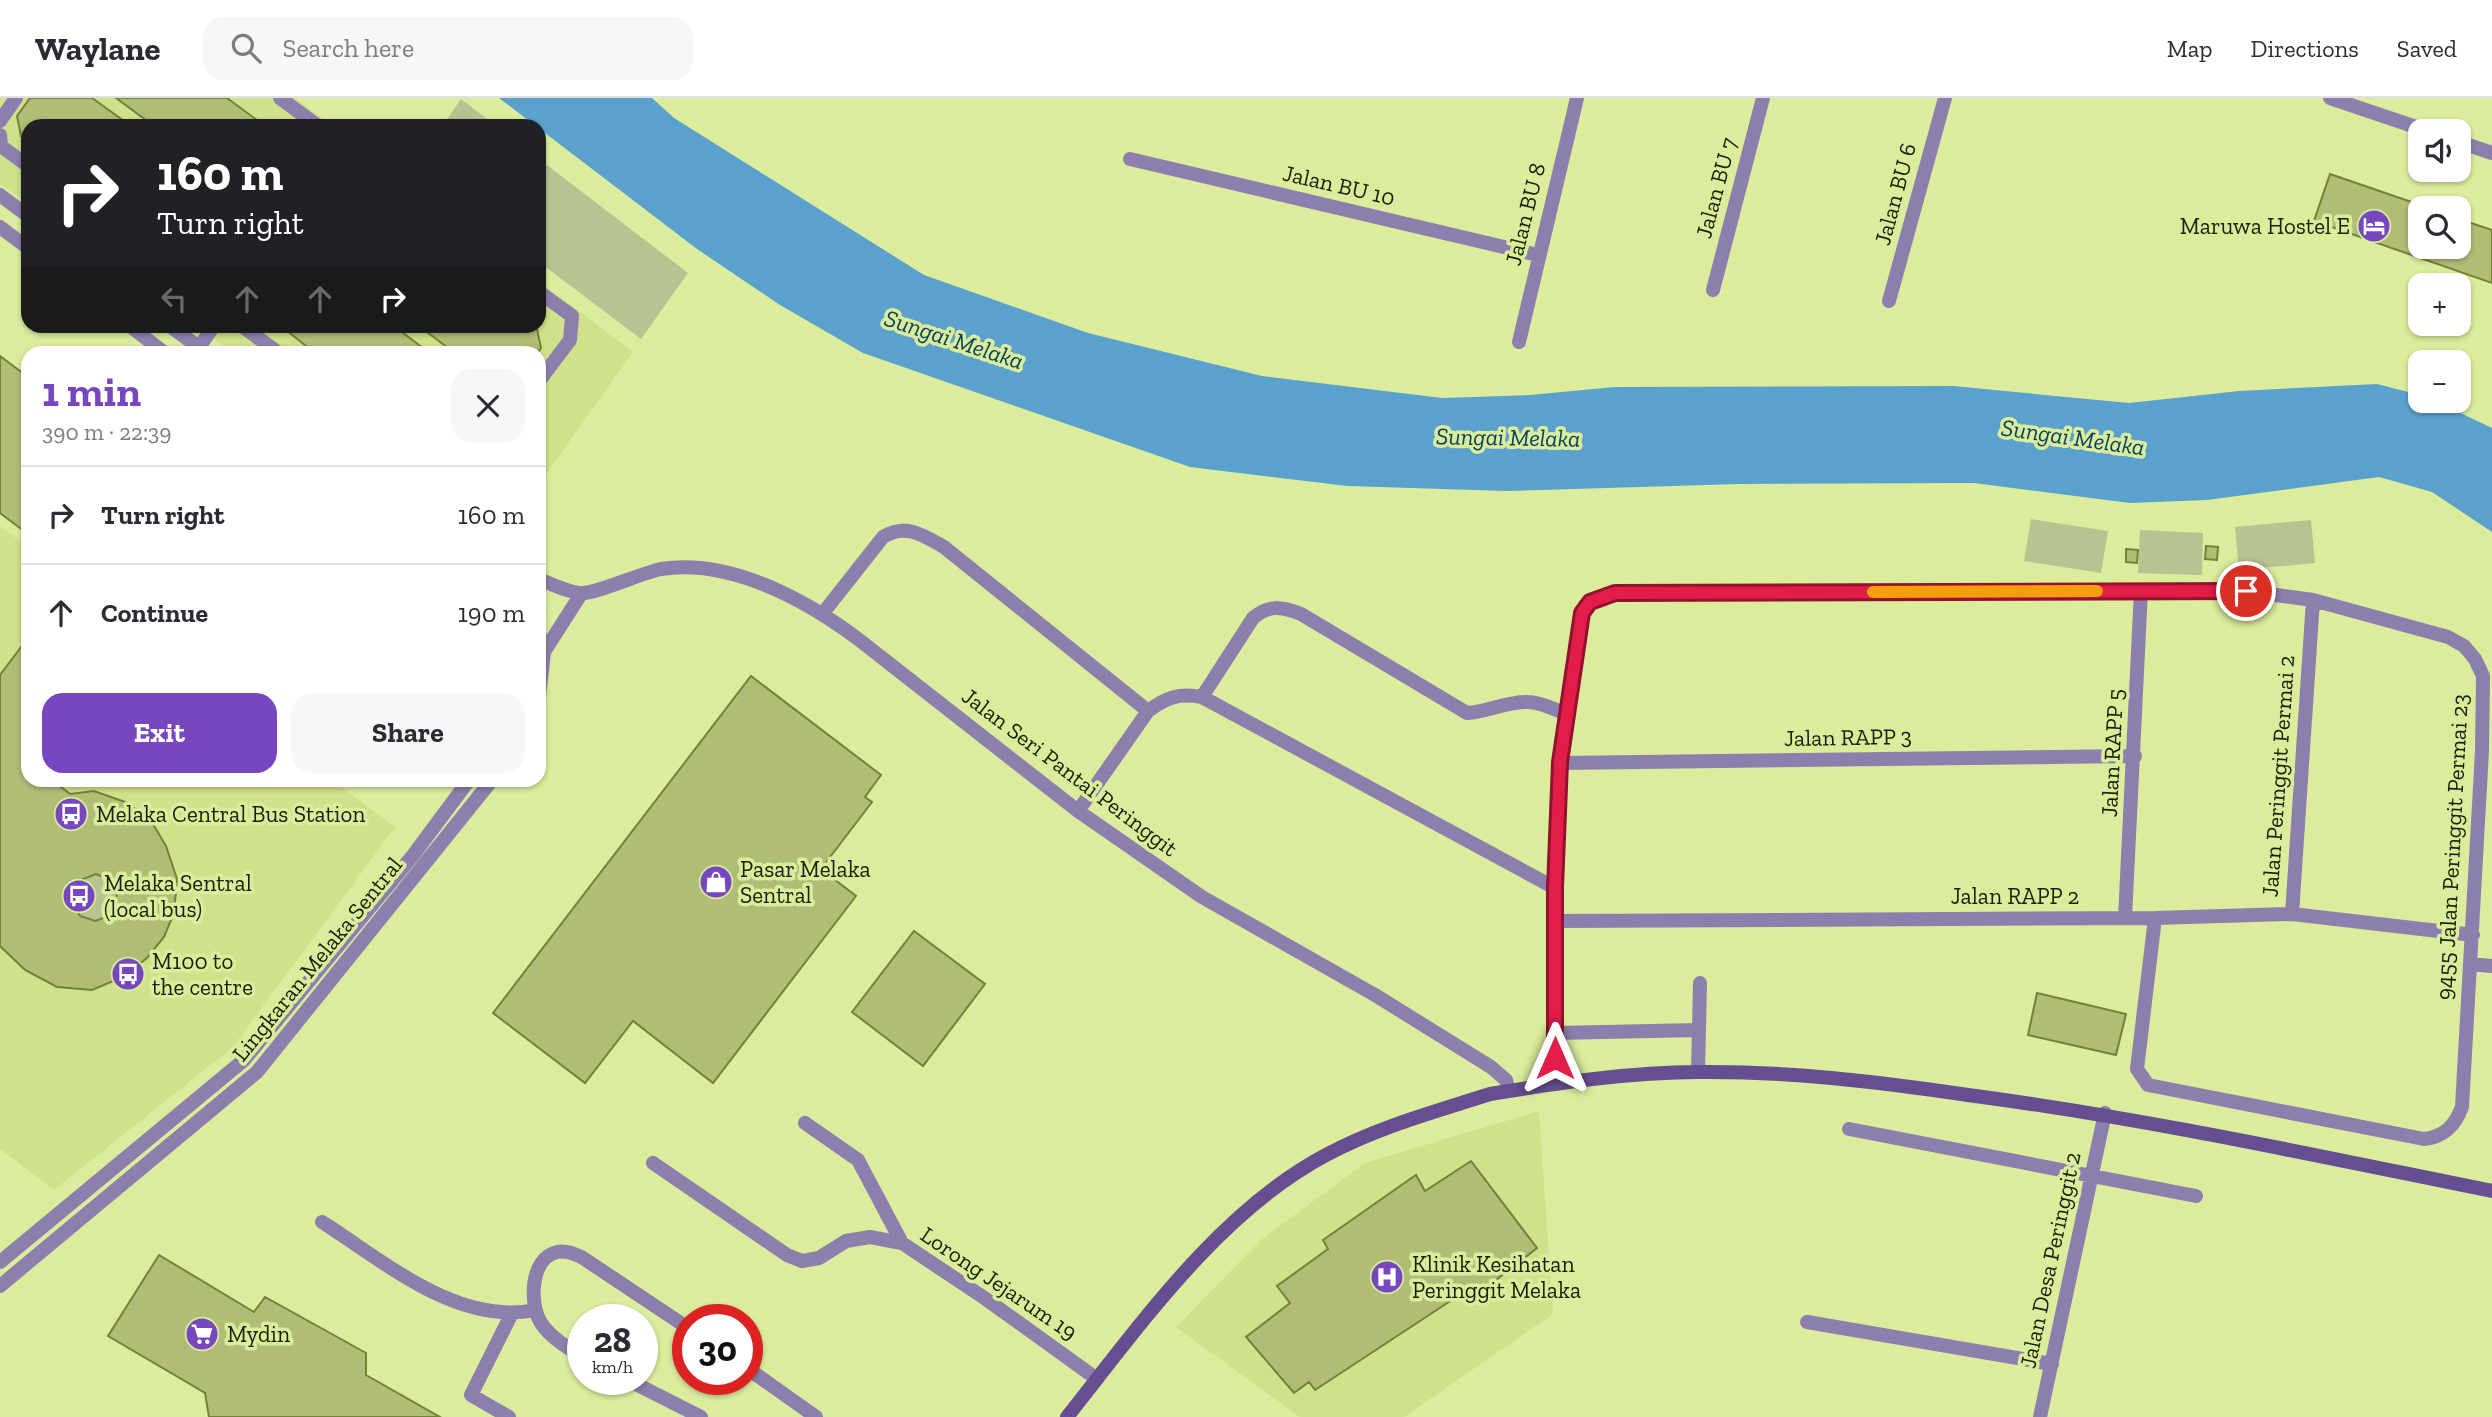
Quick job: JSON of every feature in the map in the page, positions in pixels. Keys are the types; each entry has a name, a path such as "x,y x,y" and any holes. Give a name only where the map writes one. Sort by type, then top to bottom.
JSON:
{"street":[{"path":"0,121 16,98"},
{"path":"280,98 308,119"},
{"name":"Jalan BU 8","path":"1519,342 1577,98"},
{"name":"Jalan BU 7","path":"1713,290 1763,98"},
{"name":"Jalan BU 6","path":"1889,301 1945,98"},
{"path":"2330,98 2408,124"},
{"path":"0,135 1,146 21,161"},
{"path":"2471,146 2492,153"},
{"name":"Jalan BU 10","path":"1130,159 1538,255"},
{"path":"2,199 21,211"},
{"path":"0,227 21,243"},
{"path":"546,297 572,316 570,340 546,372"},
{"path":"139,333 156,346"},
{"path":"180,333 198,346"},
{"path":"252,333 269,346"},
{"path":"822,613 883,537 894,530 909,529 944,547 1148,710"},
{"name":"Jalan Seri Pantai Peringgit","path":"581,594 642,573 691,567 758,583 822,613 1078,811 1202,897 1375,995 1492,1067 1506,1080 1509,1091"},
{"path":"546,582 581,594 546,649"},
{"name":"Jalan RAPP 5","path":"2125,918 2141,590"},
{"name":"9455 Jalan Peringgit Permai 23","path":"1555,1084 1555,888 1560,762 1582,613 1590,602 1615,593 2246,591 2313,600 2448,637 2464,646 2475,659 2483,676 2487,751 2462,1107 2448,1131 2435,1138 2424,1139 2148,1085 2137,1069 2155,918"},
{"name":"Jalan Peringgit Permai 2","path":"2292,915 2313,600"},
{"path":"1202,697 1252,618 1274,607 1301,614 1467,713 1485,712 1508,704 1530,701 1567,714"},
{"path":"1078,811 1148,710 1164,699 1181,694 1202,697 1555,888"},
{"name":"Jalan RAPP 3","path":"1560,762 2135,756"},
{"name":"Lingkaran Melaka Sentral","path":"0,1262 244,1059 414,854 464,787"},
{"name":"Lingkaran Melaka Sentral","path":"0,1286 130,1181 257,1072 486,787"},
{"name":"Jalan RAPP 2","path":"1556,921 2292,915 2473,935"},
{"path":"2470,964 2492,966"},
{"path":"1698,1072 1700,983"},
{"path":"1556,1033 1699,1030"},
{"path":"1067,1417 1207,1248 1288,1178 1371,1132 1490,1094 1555,1084 1698,1072 1786,1074 1878,1083 2105,1113 2492,1191"},
{"name":"Jalan Desa Peringgit 2","path":"2040,1417 2105,1113"},
{"path":"805,1123 859,1160 902,1243"},
{"path":"1850,1129 2196,1196"},
{"name":"Lorong Jejarum 19","path":"653,1163 787,1255 802,1261 819,1258 846,1241 870,1237 902,1243 1004,1311 1097,1379"},
{"path":"322,1222 448,1299 478,1310 511,1315 535,1310"},
{"path":"567,1347 542,1324 535,1310 533,1290 545,1260 556,1252 569,1252 583,1258 672,1317"},
{"path":"509,1417 471,1395 511,1315"},
{"path":"1807,1322 2052,1364"},
{"path":"763,1379 816,1417"},
{"path":"658,1395 701,1417"}],"shaded area":[{"path":"0,98 295,98 323,119 21,119 21,199 0,184"},
{"path":"461,99 487,119 447,119"},
{"path":"546,164 688,273 641,339 546,267"},
{"path":"546,286 633,352 546,474 546,346 224,346 205,333 546,333"},
{"path":"2031,519 2108,531 2101,573 2024,561"},
{"path":"2311,520 2315,563 2239,570 2235,527"},
{"path":"0,526 21,542 21,787 341,787 395,827 233,1047 54,1190 0,1149"},
{"path":"2140,530 2203,533 2202,575 2138,573"},
{"path":"94,874 110,881 117,897 110,913 94,920 78,913 71,897 78,881"},
{"name":"Klinik Kesihatan Peringgit Melaka","path":"1539,1111 1553,1314 1404,1417 1300,1417 1176,1327 1261,1240 1365,1163"}],"water":[{"name":"Sungai Melaka","path":"499,98 652,98 674,118 924,275 1088,333 1262,376 1442,398 1530,395 1615,387 1953,386 2129,403 2239,391 2377,384 2408,392 2408,413 2460,413 2492,428 2492,532 2432,492 2379,477 2207,500 2130,503 1974,483 1738,484 1506,491 1347,486 1190,467 863,353 780,305 697,249 546,134 546,119 527,119"}],"building":[{"path":"30,98 92,98 121,119 21,119 21,136 17,116"},
{"path":"116,98 227,98 256,119 144,119"},
{"name":"Maruwa Hostel E","path":"2330,174 2408,201 2408,254 2314,221"},
{"name":"Maruwa Hostel E","path":"2471,223 2492,230 2492,283 2471,276 2471,273 2463,273 2423,259 2471,259"},
{"path":"290,333 403,333 420,346 306,346"},
{"path":"428,333 538,333 541,346 445,346"},
{"path":"0,356 21,372 21,529 0,513"},
{"path":"2206,546 2218,547 2217,560 2205,559"},
{"path":"2126,549 2138,550 2137,563 2126,562"},
{"name":"Melaka Central Bus Station","path":"21,647 21,787 61,787 70,794 94,791 128,803 154,826 166,846 177,879 174,913 164,937 147,958 123,977 92,990 57,987 25,970 0,946 0,675","holes":["96,874 110,880 117,894 114,909 109,916 95,921 80,916 70,896 75,882"]},
{"name":"Pasar Melaka Sentral","path":"751,676 881,775 865,797 872,802 821,869 856,896 713,1083 633,1021 585,1083 493,1013"},
{"path":"914,931 985,984 923,1066 852,1012"},
{"path":"2037,993 2126,1014 2116,1055 2028,1035"},
{"path":"1471,1161 1537,1248 1468,1302 1461,1294 1315,1390 1309,1382 1294,1393 1246,1337 1290,1303 1277,1286 1328,1249 1323,1240 1416,1175 1425,1191"},
{"path":"159,1255 254,1312 265,1297 366,1353 366,1375 440,1417 209,1417 205,1393 108,1336"}],"slow traffic":[{"path":"1873,592 2097,591"}],"place":[{"name":"Maruwa Hostel E","path":"2374,226"},
{"name":"Melaka Central Bus Station","path":"71,814"},
{"name":"Pasar Melaka Sentral","path":"716,882"},
{"name":"Melaka Sentral (local bus)","path":"79,896"},
{"name":"M100 to the centre","path":"128,974"},
{"name":"Klinik Kesihatan Peringgit Melaka","path":"1387,1277"},
{"name":"Mydin","path":"202,1334"}],"route":[{"path":"1555,1058 1555,888 1560,762 1582,613 1590,602 1615,593 2246,591"}]}
